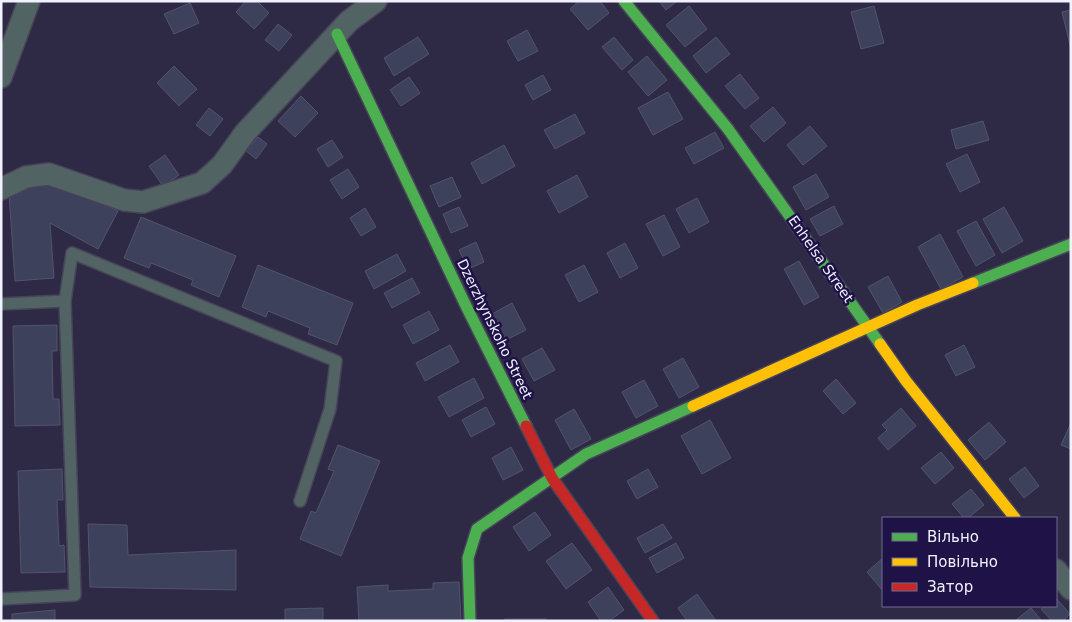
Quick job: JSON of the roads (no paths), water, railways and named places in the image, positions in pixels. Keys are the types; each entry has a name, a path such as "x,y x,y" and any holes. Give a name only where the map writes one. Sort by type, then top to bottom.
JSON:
{"street":[{"path":"1,76 29,1"},
{"path":"1,189 26,177 49,174 124,200 143,202 202,183 222,165 245,133 349,21 376,1"},
{"name":"Enhelsa Street","path":"624,1 728,129 906,381 1014,517"},
{"name":"Dzerzhynskoho Street","path":"337,34 466,306 552,478 653,621"},
{"path":"470,621 468,558 477,529 586,454 917,304 1071,244"},
{"path":"1057,571 1071,589"}],"lane":[{"path":"1,599 75,595 65,301 72,253 336,361 330,409 300,501"},
{"path":"1,304 65,301"}]}
